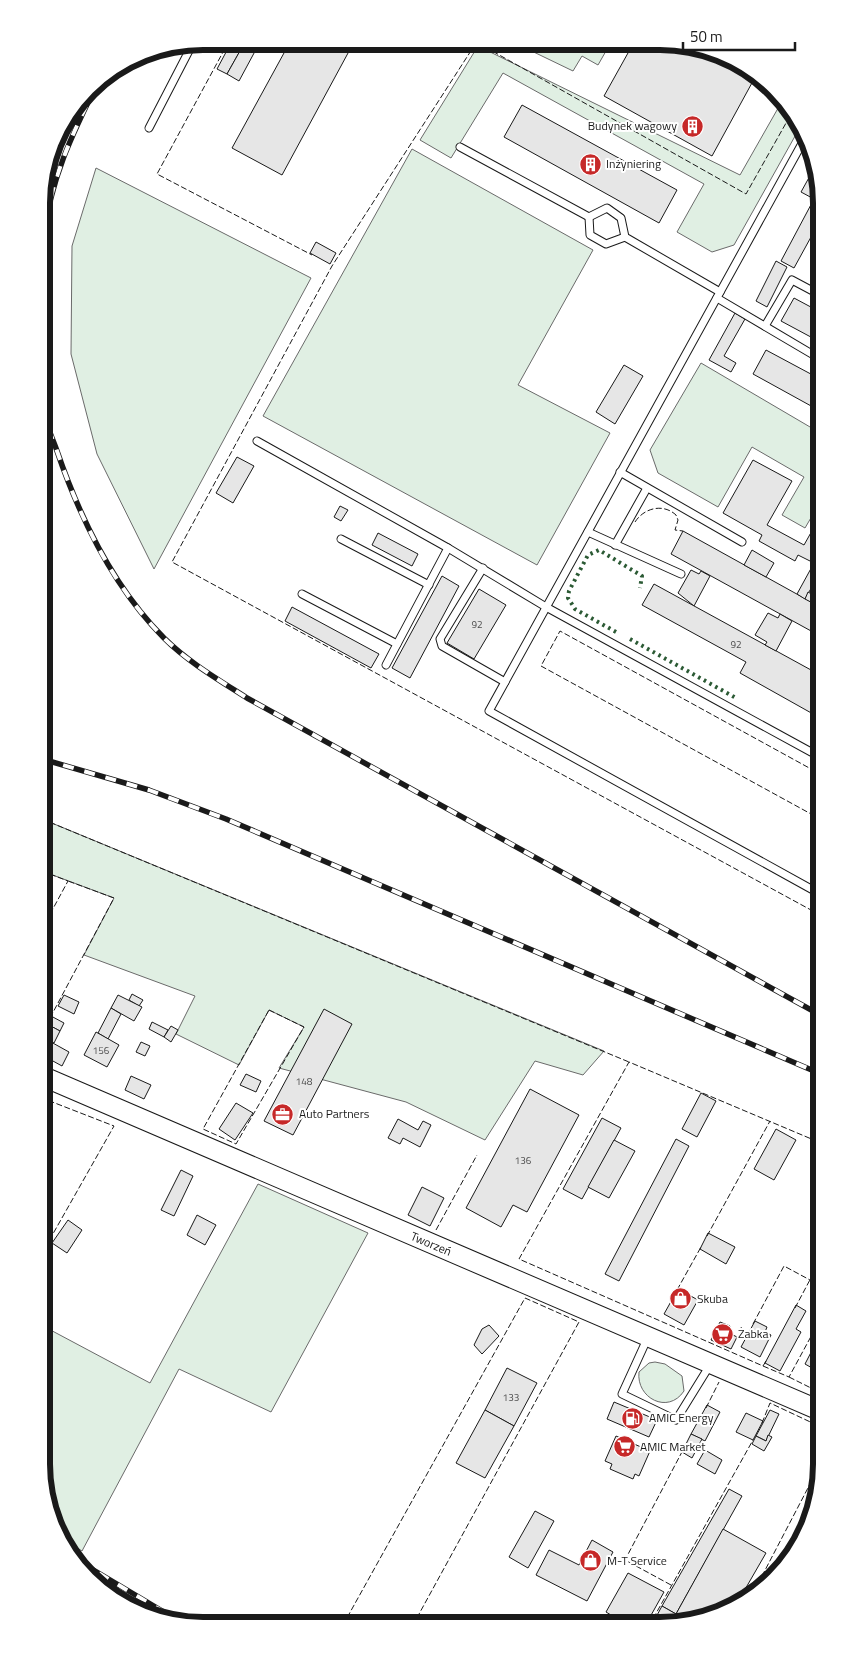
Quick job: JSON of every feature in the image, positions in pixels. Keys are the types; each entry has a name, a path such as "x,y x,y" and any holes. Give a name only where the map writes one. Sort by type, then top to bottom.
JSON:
{"street":[{"name":"Tworzeń","path":"50,1079 813,1408"}],"lane":[{"path":"148,128 189,51"},
{"path":"801,145 488,711 813,890"},
{"path":"460,147 589,217"},
{"path":"589,217 607,208 621,218 625,237 813,355"},
{"path":"589,217 590,235 606,244 625,237"},
{"path":"765,326 792,280 813,291"},
{"path":"257,441 483,568 546,607 813,753"},
{"path":"620,472 742,542"},
{"path":"615,545 647,488"},
{"path":"588,532 681,574"},
{"path":"342,539 429,585"},
{"path":"386,665 448,548"},
{"path":"483,568 440,640 442,646 505,682"},
{"path":"302,594 397,644"},
{"path":"648,1337 622,1394 676,1420 711,1364"}],"green space":[{"path":"476,50 486,50 740,175 779,107 796,134 734,245 712,252 677,232 704,184 503,73 451,158 420,140"},
{"path":"530,50 607,50 598,65 582,56 573,71"},
{"path":"412,149 593,250 518,385 610,433 537,565 263,416"},
{"path":"96,168 311,278 154,569 97,454 71,354 72,246"},
{"path":"701,363 813,429 813,514 805,528 782,515 804,477 752,447 718,507 658,473 650,450"},
{"path":"50,822 604,1051 583,1075 535,1061 485,1140 406,1102 279,1068 304,1027 269,1010 239,1065 176,1034 195,996 84,955 114,898 50,874"},
{"path":"258,1184 368,1233 271,1412 179,1369 82,1551 74,1545 58,1513 50,1474 50,1330 150,1383"},
{"path":"649,1363 665,1364 682,1376 684,1391 670,1402 654,1400 648,1396 639,1381 639,1372"}],"building":[{"path":"227,50 240,50 227,74 217,69"},
{"path":"240,50 256,50 239,81 227,74"},
{"path":"286,50 350,50 282,175 232,148"},
{"name":"Budynek wagowy","path":"630,50 670,50 690,53 719,62 753,82 712,156 604,96"},
{"name":"Inżyniering","path":"522,105 677,190 659,223 504,137"},
{"path":"810,175 813,198 801,192"},
{"path":"813,201 813,233 794,268 781,261"},
{"path":"316,242 336,253 330,264 310,253"},
{"path":"776,261 787,267 767,307 756,301"},
{"path":"794,298 813,308 813,338 781,321"},
{"path":"735,313 745,319 724,356 736,363 731,372 709,360"},
{"path":"766,350 813,375 813,407 753,374"},
{"path":"624,365 643,376 615,424 596,412"},
{"path":"237,457 254,466 233,503 216,493"},
{"path":"753,460 792,481 767,525 804,545 813,529 813,562 798,555 795,561 759,541 762,535 723,513"},
{"path":"340,506 348,510 341,521 334,517"},
{"path":"683,531 813,603 813,632 671,554"},
{"path":"378,533 418,554 412,566 372,545"},
{"path":"752,550 774,563 766,577 744,565"},
{"path":"813,565 813,585 805,599 797,594"},
{"path":"691,570 699,574 701,571 710,576 694,606 678,593"},
{"path":"442,576 459,586 410,678 392,668"},
{"path":"654,584 813,671 813,714 740,673 746,662 642,605"},
{"path":"479,589 506,605 474,659 447,643"},
{"path":"808,592 813,595 813,603 805,599"},
{"path":"292,607 379,654 371,668 285,621"},
{"path":"768,613 778,618 780,614 792,621 776,651 765,645 767,642 755,635"},
{"path":"132,994 143,1000 139,1006 129,1000"},
{"path":"64,995 79,1002 74,1014 58,1006"},
{"path":"118,995 142,1007 134,1021 111,1008"},
{"path":"111,1008 121,1014 108,1039 98,1033"},
{"path":"324,1009 352,1024 293,1135 264,1121"},
{"path":"51,1016 64,1023 60,1031 50,1026"},
{"path":"152,1022 168,1030 164,1037 149,1029"},
{"path":"50,1026 60,1031 54,1043 50,1041"},
{"path":"171,1026 178,1030 171,1042 164,1037"},
{"path":"96,1032 119,1045 107,1067 84,1055"},
{"path":"50,1041 69,1052 62,1066 50,1059"},
{"path":"141,1042 150,1046 145,1056 136,1052"},
{"path":"246,1074 261,1081 256,1092 240,1085"},
{"path":"131,1076 151,1085 144,1099 125,1090"},
{"path":"530,1089 579,1115 527,1212 513,1205 501,1227 466,1208"},
{"path":"701,1093 716,1101 697,1137 682,1129"},
{"path":"236,1103 253,1113 235,1140 219,1129"},
{"path":"602,1118 621,1128 582,1199 563,1189"},
{"path":"398,1119 418,1130 423,1121 431,1125 420,1147 403,1138 400,1144 388,1138"},
{"path":"776,1129 796,1140 774,1180 754,1169"},
{"path":"676,1139 689,1146 619,1281 605,1274"},
{"path":"614,1140 635,1151 609,1198 588,1187"},
{"path":"181,1170 193,1176 174,1216 161,1210"},
{"path":"422,1187 444,1198 430,1226 408,1215"},
{"path":"197,1215 216,1225 205,1245 187,1235"},
{"path":"68,1220 82,1230 67,1253 52,1243"},
{"path":"708,1233 735,1247 726,1264 700,1249"},
{"path":"678,1289 698,1300 684,1325 664,1314"},
{"path":"796,1305 806,1311 796,1329 801,1332 780,1371 765,1363"},
{"path":"755,1321 767,1327 765,1332 771,1335 760,1357 741,1347"},
{"path":"720,1322 730,1326 727,1332 737,1337 731,1349 711,1340"},
{"path":"489,1325 499,1336 482,1354 474,1345 482,1329"},
{"path":"813,1348 813,1368 805,1364"},
{"path":"507,1368 537,1383 514,1426 485,1410"},
{"path":"614,1402 657,1420 649,1437 607,1419"},
{"path":"707,1405 720,1412 705,1441 691,1434"},
{"path":"485,1410 514,1426 485,1478 456,1463"},
{"path":"770,1410 779,1414 766,1441 756,1436"},
{"path":"746,1413 763,1421 753,1440 736,1432"},
{"path":"691,1434 702,1439 692,1458 682,1452"},
{"path":"768,1435 772,1437 764,1451 752,1444 756,1436 766,1441"},
{"path":"616,1436 650,1451 639,1476 635,1474 633,1479 610,1469 612,1464 605,1461"},
{"path":"705,1450 722,1460 715,1474 697,1464"},
{"path":"729,1489 742,1496 676,1614 662,1606"},
{"path":"535,1511 554,1521 528,1568 509,1557"},
{"path":"723,1529 766,1553 744,1592 728,1601 700,1612 680,1616 676,1614"},
{"path":"592,1540 613,1552 587,1601 536,1575 549,1550 579,1565"},
{"path":"628,1573 664,1592 650,1617 614,1617 606,1612"},
{"path":"662,1606 680,1616 660,1617 656,1617"}],"railway":[{"path":"50,202 71,139 89,101"},
{"path":"50,432 76,501 114,574 146,618 183,655 247,698 813,1011"},
{"path":"50,761 149,790 226,819 813,1071"},
{"path":"92,1569 164,1612"}],"hedge":[{"path":"616,632 575,609 568,598 569,591 588,555 599,550 642,576 640,588"},
{"path":"630,639 736,698"}],"fence":[{"path":"224,50 157,174 312,255"},
{"path":"471,50 332,266 172,562 813,911"},
{"path":"490,50 746,194 788,120"},
{"path":"50,458 50,463"},
{"path":"635,522 648,510 660,508 671,511 676,515 678,520 675,530 683,531"},
{"path":"813,770 560,631 541,666 813,815"},
{"path":"50,822 629,1062"},
{"path":"50,874 68,881 50,914"},
{"path":"50,1018 114,898 68,881"},
{"path":"269,1010 304,1027 236,1144 203,1129 269,1010"},
{"path":"766,1361 763,1366 519,1259 629,1062 813,1140"},
{"path":"50,1101 114,1126 50,1239"},
{"path":"707,1236 770,1121"},
{"path":"436,1230 477,1155"},
{"path":"677,1290 701,1247"},
{"path":"753,1324 784,1266 810,1280"},
{"path":"795,1308 813,1274"},
{"path":"347,1617 525,1298 579,1322 417,1617"},
{"path":"763,1366 789,1377 813,1333"},
{"path":"789,1377 813,1389"},
{"path":"706,1408 719,1382"},
{"path":"762,1423 770,1403 813,1423"},
{"path":"654,1617 753,1440"},
{"path":"671,1585 625,1560 683,1450"},
{"path":"761,1578 812,1479"}],"place":[{"name":"Budynek wagowy","path":"693,126"},
{"name":"Inżyniering","path":"590,164"},
{"name":"Auto Partners","path":"283,1114"},
{"name":"Skuba","path":"681,1299"},
{"name":"Żabka","path":"722,1334"},
{"name":"AMIC Energy","path":"633,1418"},
{"name":"AMIC Market","path":"624,1447"},
{"name":"M-T Service","path":"591,1561"}]}
